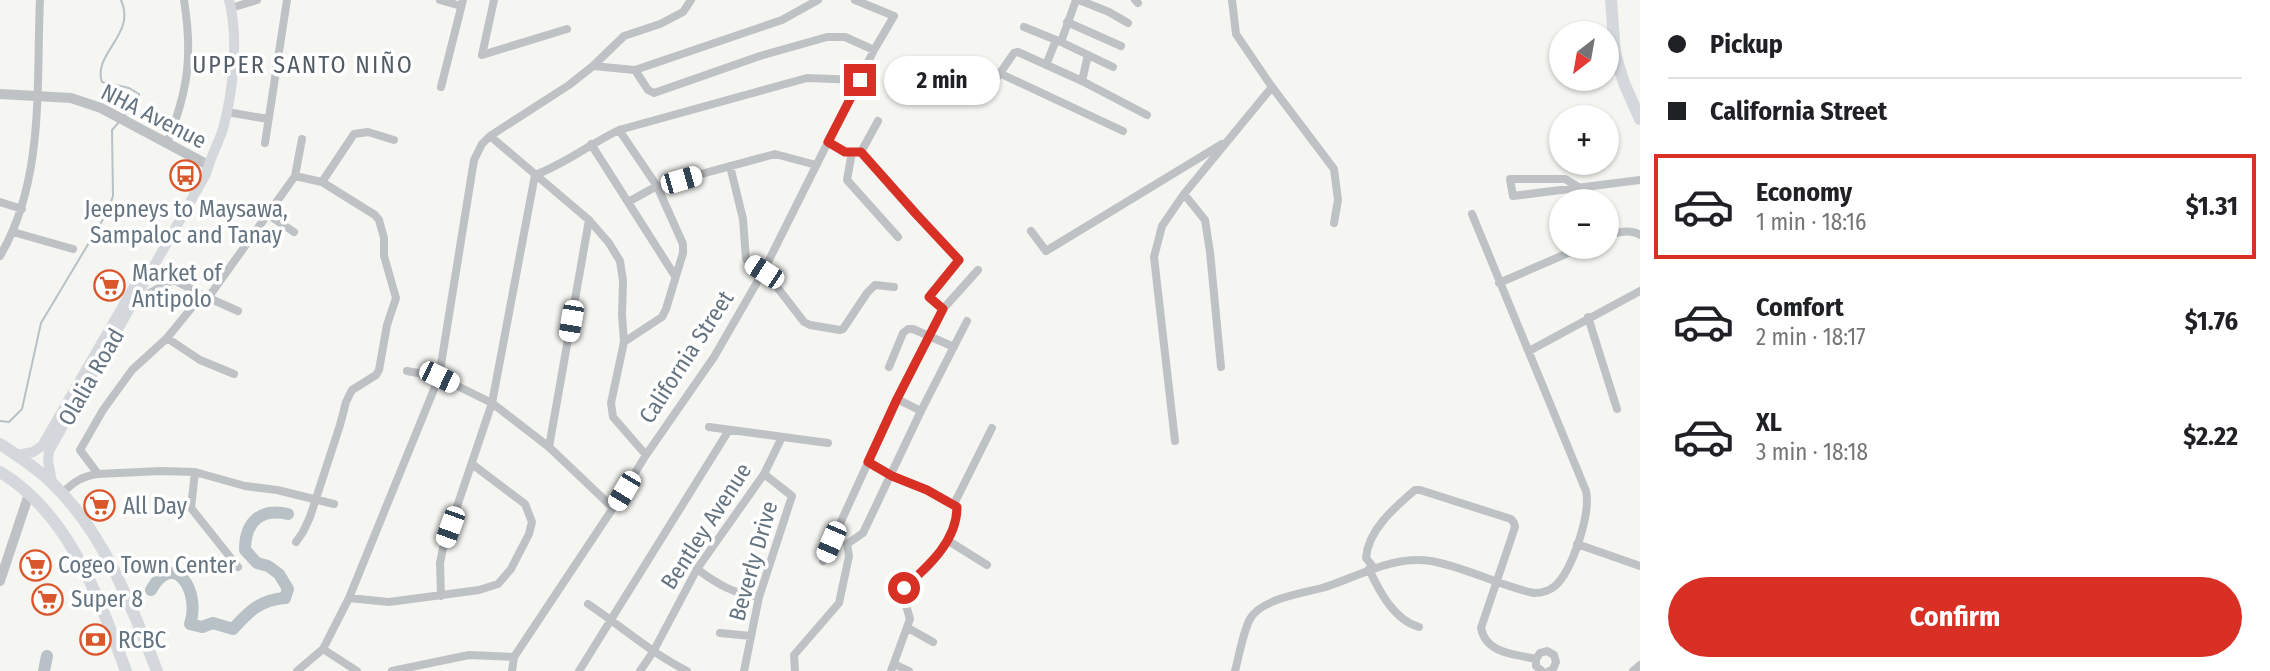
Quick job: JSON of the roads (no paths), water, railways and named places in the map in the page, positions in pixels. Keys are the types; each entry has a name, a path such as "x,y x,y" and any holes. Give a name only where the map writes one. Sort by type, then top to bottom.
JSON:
{"main road":[{"path":"1611,0 1615,54 1640,119"},
{"name":"Olalia Road","path":"52,482 49,451 196,180 208,164 223,129 232,74 233,33 230,4"},
{"name":"Olalia Road","path":"17,455 33,452 42,446 134,295"},
{"path":"0,444 52,482 95,538 119,578 157,671"},
{"path":"0,472 29,494 77,557 97,596 126,671"}],"street":[{"path":"0,256 13,234 22,209 34,153 40,0"},
{"path":"166,143 180,111 187,79 189,38 184,0"},
{"path":"230,4 257,0"},
{"path":"265,144 287,0"},
{"path":"440,0 462,3 441,87"},
{"path":"494,0 482,55 567,29"},
{"path":"297,671 323,649 349,598 439,377 474,160 482,144 490,136 569,85 624,36 671,18 682,12 691,0"},
{"path":"593,66 635,70 782,20 818,0"},
{"name":"California Street","path":"512,671 514,657 713,357 762,274 874,50 894,16 855,0"},
{"path":"1046,65 1077,0 1109,12 1128,23"},
{"path":"1232,0 1236,34 1334,169 1338,200 1334,223"},
{"path":"1067,22 1121,46"},
{"path":"1024,27 1113,67"},
{"path":"635,70 648,90 654,93 760,56 828,37 845,37 874,50"},
{"path":"991,86 1014,53 1018,52 1147,115"},
{"path":"1082,81 1088,55"},
{"path":"999,74 1123,131"},
{"path":"535,175 556,167 591,144 619,130 807,78 860,80"},
{"path":"1175,441 1154,257 1163,226 1184,194 1272,87"},
{"name":"NHA Avenue","path":"0,94 71,98 101,108 208,164"},
{"path":"227,111 268,119"},
{"path":"878,121 857,152 847,180 898,237"},
{"path":"619,130 657,186 683,244 683,253 662,317 624,342"},
{"path":"322,182 354,134 368,132 394,140"},
{"path":"490,136 589,220 620,261 624,342 611,403 613,417 646,455"},
{"path":"98,474 80,450 103,410 132,370 167,338 205,297 295,176 302,139"},
{"path":"1031,231 1046,251 1231,139"},
{"path":"828,142 845,152 857,152 959,260 929,297 943,309"},
{"path":"591,144 675,276"},
{"path":"628,201 657,186 775,154 816,165"},
{"path":"730,166 743,219 746,259 777,287 804,323 843,330 875,285 894,287"},
{"path":"441,596 440,563 443,548 492,402 535,175"},
{"path":"295,176 322,182 375,215 384,238 384,256 396,298 387,325 379,370 376,375 352,390 346,402 305,528 296,542"},
{"path":"1580,188 1565,179 1510,179 1513,196 1580,188 1640,180"},
{"path":"1184,194 1205,219 1221,367"},
{"path":"0,202 22,209"},
{"path":"267,214 294,232"},
{"path":"1235,671 1250,618 1269,604 1291,595 1322,588 1372,568 1410,560 1430,561 1534,593 1549,590 1561,578 1577,544 1587,513 1586,491 1472,214"},
{"path":"549,447 589,220"},
{"path":"1619,233 1635,231 1640,234"},
{"path":"13,234 73,249"},
{"path":"1499,283 1554,259"},
{"path":"823,561 928,335 943,309 978,270"},
{"path":"134,295 148,295 173,280 238,311"},
{"path":"1529,351 1640,290"},
{"path":"1588,317 1617,408"},
{"path":"795,671 794,655 841,597 849,556 847,544 863,533 967,321"},
{"path":"889,367 905,330 910,328 954,347"},
{"path":"167,338 200,360 233,374"},
{"path":"407,371 439,377 492,402 549,447 613,509"},
{"path":"897,399 921,411"},
{"path":"709,427 828,443"},
{"path":"954,504 992,428"},
{"path":"579,671 729,430"},
{"name":"Bentley Avenue","path":"640,671 697,569 764,474 782,437"},
{"path":"868,462 957,507 954,526 947,540 927,567 902,592 910,620 893,668 909,671"},
{"path":"349,598 390,602 480,590 498,584 511,569 529,534 532,522 526,504 472,464"},
{"path":"195,472 191,508 238,567"},
{"path":"62,493 73,482 85,476 195,472 245,486 277,490 334,504"},
{"name":"Beverly Drive","path":"744,671 759,597 792,496 764,474"},
{"path":"1419,627 1407,624 1394,609 1376,584 1366,558 1367,544 1376,530 1418,490 1513,521 1515,527 1482,622 1482,635 1499,651 1535,659"},
{"path":"0,581 29,494"},
{"path":"947,540 987,565"},
{"path":"1577,544 1640,566"},
{"path":"697,569 725,588 743,595 759,597"},
{"path":"588,604 653,652 687,671"},
{"path":"908,628 933,642"},
{"path":"720,633 751,636"},
{"path":"323,649 357,671"},
{"path":"1535,659 1543,651 1554,655 1555,666 1549,671"},
{"path":"392,671 469,655 514,657"},
{"path":"1535,659 1536,666 1542,671"},
{"path":"1633,671 1640,664"}],"waterway":[{"path":"121,0 123,23 103,62 101,72 102,82 129,88 139,94 139,100 125,115"},
{"path":"0,421 9,422 22,409 41,323 108,211 113,196 112,130 119,122"},
{"path":"151,590 160,578 169,573 177,574 184,580 192,600 190,624 202,627 213,623 233,629 256,608 269,601 285,598 288,589 279,574 268,566 257,563 245,550 248,532 256,519 269,513 288,514"},
{"path":"44,671 47,656"}],"place":[{"name":"Jeepneys to Maysawa, Sampaloc and Tanay","path":"186,175"},
{"name":"Market of Antipolo","path":"109,286"},
{"name":"All Day","path":"100,506"},
{"name":"Cogeo Town Center","path":"35,565"},
{"name":"Super 8","path":"48,599"},
{"name":"RCBC","path":"95,640"}],"district":[{"name":"UPPER SANTO NIÑO","path":"303,65"}]}
